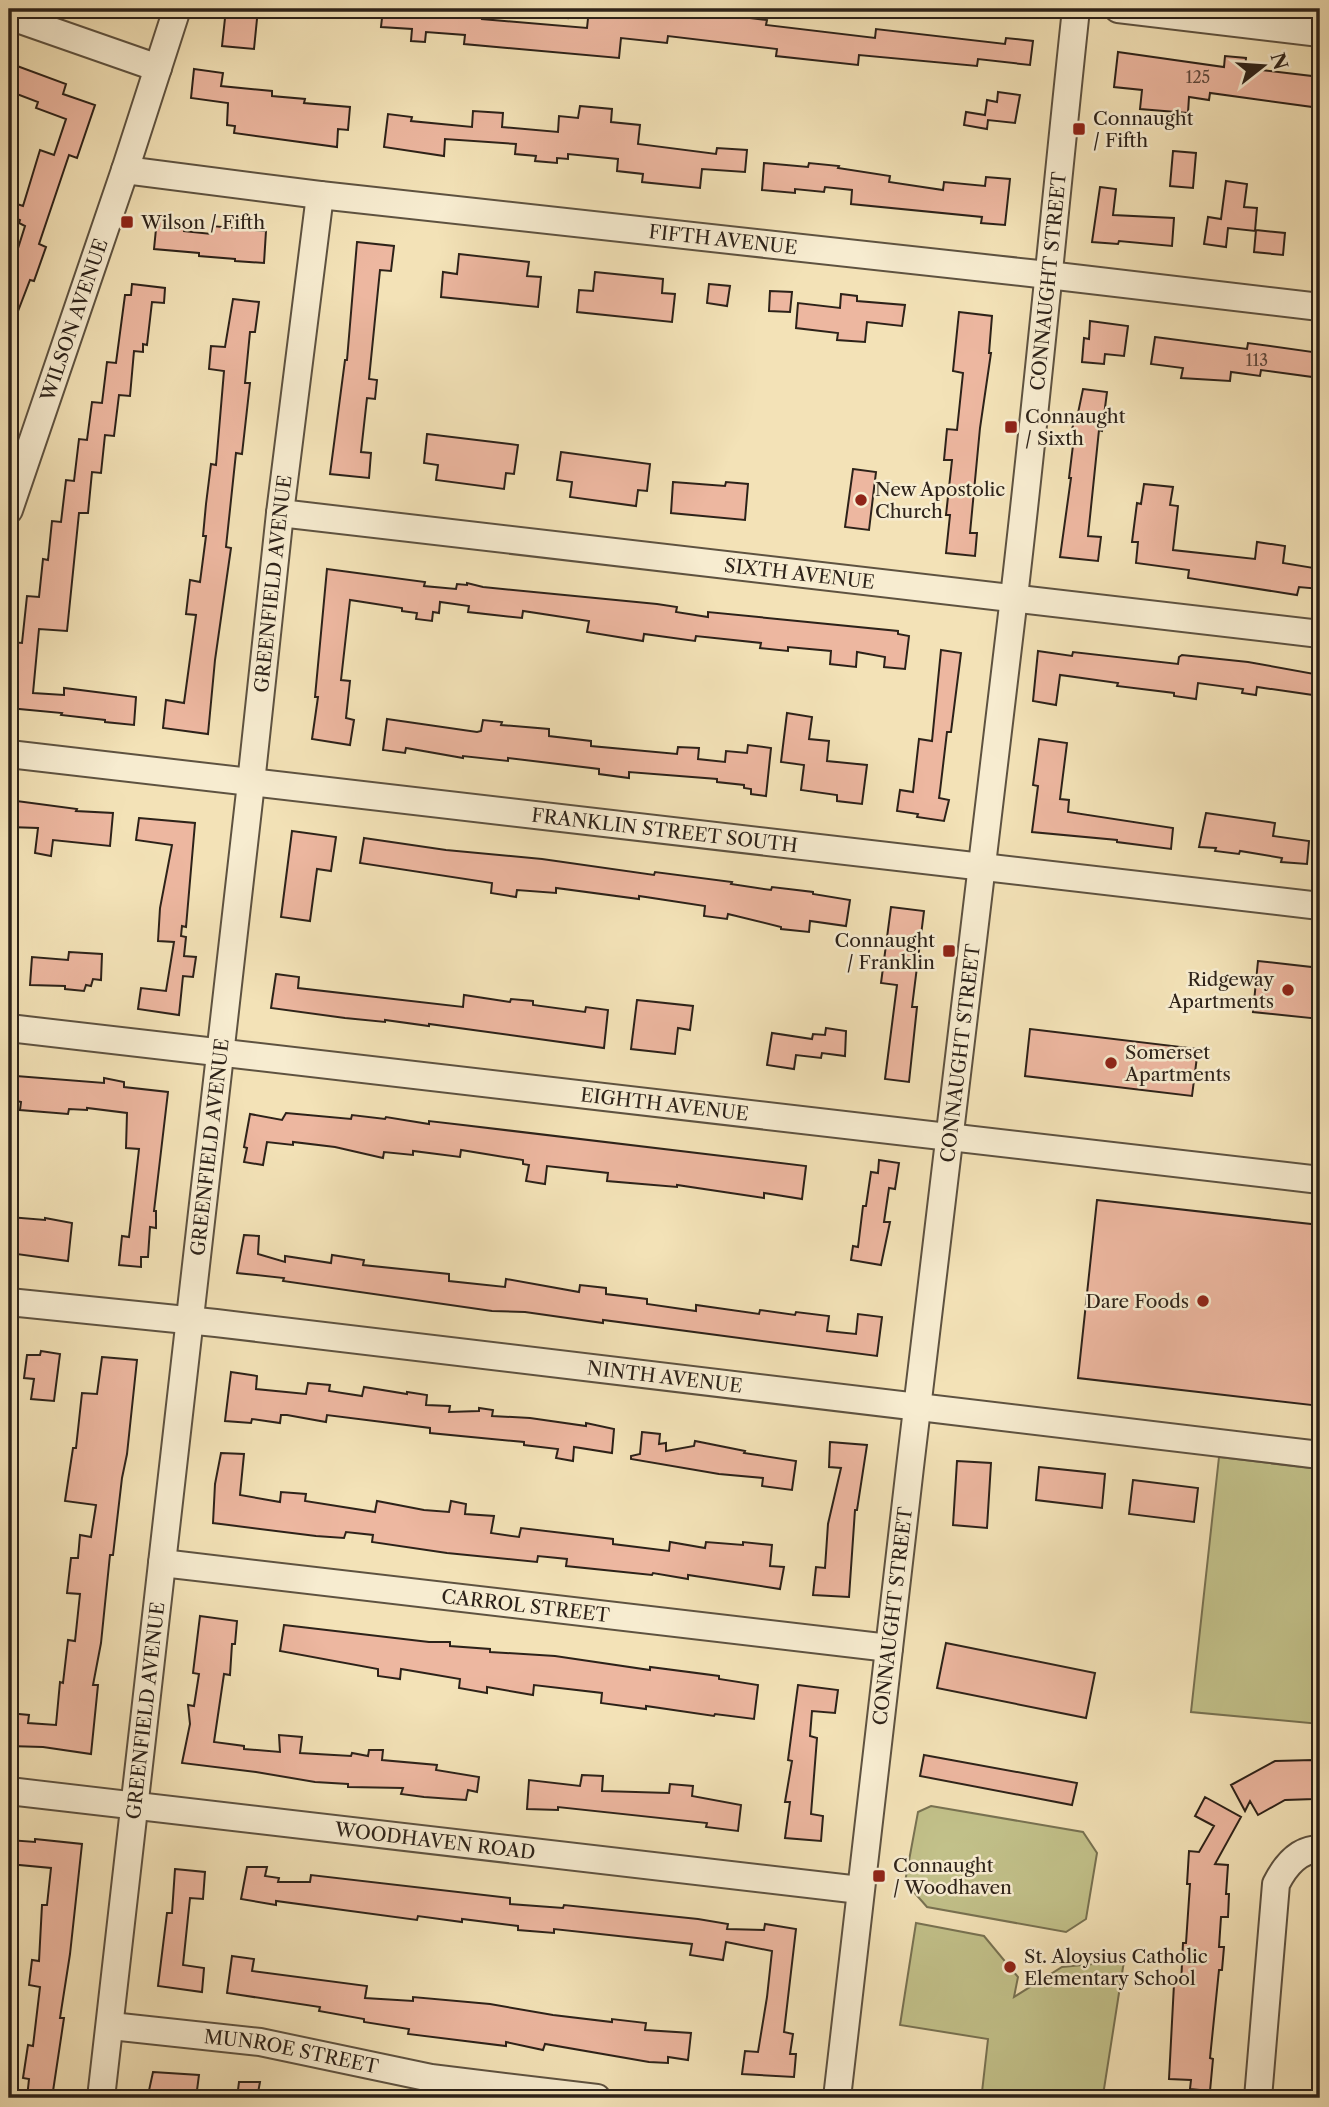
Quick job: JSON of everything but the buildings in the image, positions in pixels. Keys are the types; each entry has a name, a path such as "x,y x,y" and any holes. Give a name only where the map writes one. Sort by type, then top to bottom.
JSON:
{"street":[{"name":"WILSON AVENUE","path":"9,510 177,9"},
{"name":"CONNAUGHT STREET","path":"837,2098 1014,598 1076,9"},
{"path":"1118,9 1320,33"},
{"path":"9,16 158,68"},
{"name":"FIFTH AVENUE","path":"125,170 320,195 1320,307"},
{"name":"GREENFIELD AVENUE","path":"101,2098 191,1320 280,513 320,195"},
{"name":"SIXTH AVENUE","path":"280,513 1320,634"},
{"name":"FRANKLIN STREET SOUTH","path":"9,754 1320,906"},
{"name":"EIGHTH AVENUE","path":"9,1028 1320,1180"},
{"name":"NINTH AVENUE","path":"9,1302 191,1320 1320,1455"},
{"name":"CARROL STREET","path":"162,1563 889,1648"},
{"name":"WOODHAVEN ROAD","path":"9,1791 860,1890"},
{"path":"1258,2098 1276,1884 1284,1868 1294,1858 1312,1849 1320,1849"},
{"name":"MUNROE STREET","path":"111,2026 260,2042 431,2078 597,2098"}],"path":[{"path":"524,16 525,9"},
{"path":"567,19 568,9"}],"shaded area":[{"path":"1219,1457 1320,1469 1320,1724 1191,1712"},
{"path":"931,1806 1083,1832 1097,1853 1086,1919 1066,1932 927,1907 905,1882 918,1812"},
{"path":"916,1923 984,1936 1018,1977 1014,1997 1062,1967 1124,1961 1104,2089 1095,2098 982,2092 988,2039 900,2025"}],"place":[{"name":"Connaught / Fifth","path":"1079,129"},
{"name":"Wilson / Fifth","path":"127,222"},
{"name":"Connaught / Sixth","path":"1011,427"},
{"name":"New Apostolic Church","path":"861,500"},
{"name":"Connaught / Franklin","path":"949,951"},
{"name":"Ridgeway Apartments","path":"1288,990"},
{"name":"Somerset Apartments","path":"1111,1063"},
{"name":"Dare Foods","path":"1203,1301"},
{"name":"Connaught / Woodhaven","path":"879,1876"},
{"name":"St. Aloysius Catholic Elementary School","path":"1010,1967"}]}
